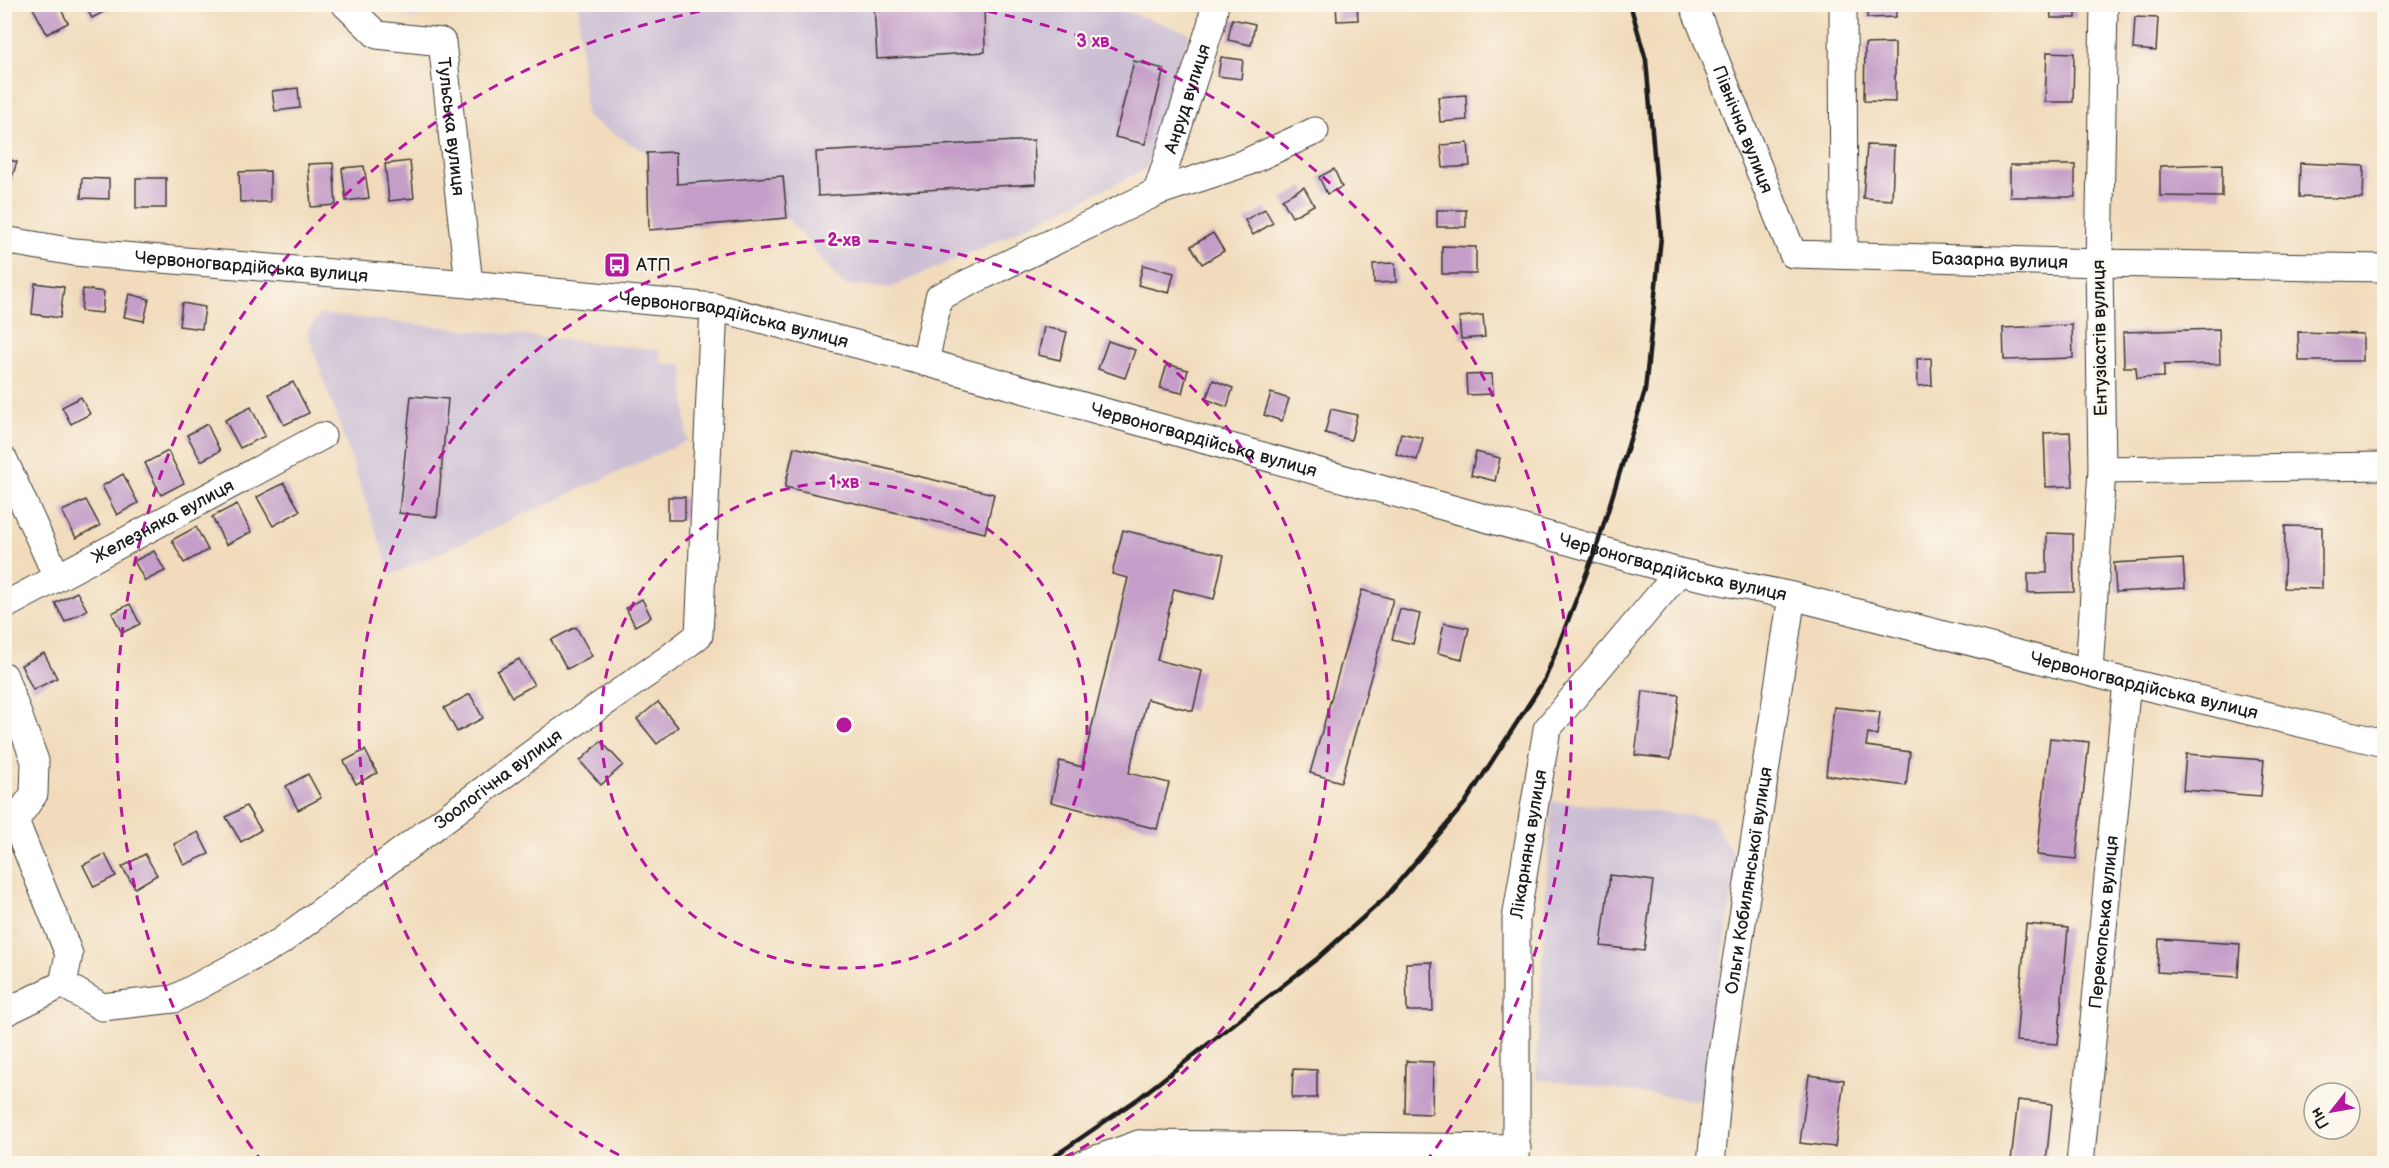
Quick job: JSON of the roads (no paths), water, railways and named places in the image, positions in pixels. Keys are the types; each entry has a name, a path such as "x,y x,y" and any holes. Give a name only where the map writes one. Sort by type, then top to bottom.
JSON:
{"street":[{"name":"Тульська вулиця","path":"345,4 377,35 442,42 469,284"},
{"name":"Анруд вулиця","path":"1157,192 1211,26 1215,4"},
{"name":"Північна вулиця","path":"1693,4 1793,254"},
{"path":"1843,4 1844,255"},
{"name":"Ентузіастів вулиця","path":"2089,671 2102,470 2099,264 2104,4"},
{"path":"925,362 939,297 1157,192 1245,164 1316,131"},
{"name":"Червоногвардійська вулиця","path":"4,240 74,252 469,284 714,307 925,362 1679,572 1792,596 2127,682 2385,743"},
{"name":"Базарна вулиця","path":"1793,254 2099,264 2385,268"},
{"name":"Зоологічна вулиця","path":"63,984 102,1007 174,999 280,942 553,738 699,635 714,307"},
{"name":"Железняка вулиця","path":"4,606 322,436"},
{"path":"4,460 57,578"},
{"path":"2102,470 2385,466"},
{"name":"Лікарняна вулиця","path":"1517,1156 1516,919 1546,729 1679,572"},
{"name":"Ольги Кобилянської вулиця","path":"1711,1164 1720,1066 1792,596"},
{"path":"4,676 35,761 34,794 15,821 69,954 63,984 4,1013"},
{"name":"Перекопська вулиця","path":"2080,1164 2127,682"},
{"path":"1083,1164 1139,1154 1517,1156"}],"railway":[{"path":"1043,1164 1139,1098 1318,958 1386,897 1465,803 1545,679 1596,549 1645,391 1661,237 1646,60 1630,4"}],"place":[{"name":"АТП","path":"617,265"}]}
